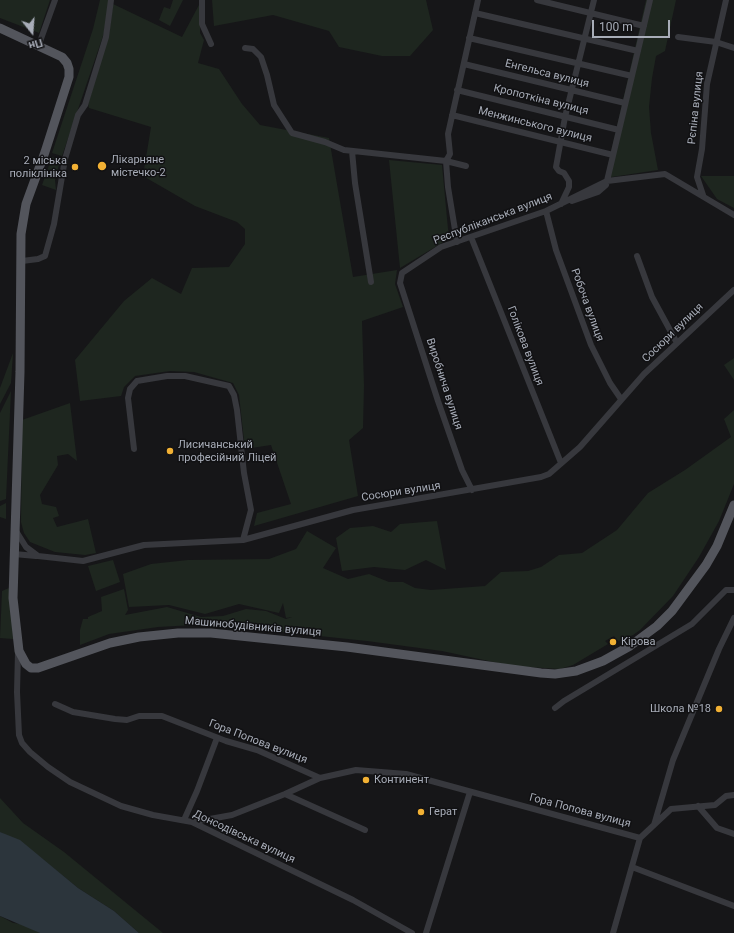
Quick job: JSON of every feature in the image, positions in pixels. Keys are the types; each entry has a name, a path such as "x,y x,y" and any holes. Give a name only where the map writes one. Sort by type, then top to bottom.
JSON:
{"main road":[{"path":"0,28 62,57 68,63 69,77 45,152 26,204 21,234 20,372 13,598 18,651"},
{"name":"Машинобудівників вулиця","path":"18,651 26,664 31,668 38,668 110,643 139,637 178,633 211,633 347,647 555,674 576,671 603,661 630,646 657,626 672,611 706,565 717,546 734,505"}],"street":[{"path":"38,46 55,0"},
{"path":"22,261 38,259 45,256 54,224 65,159 78,115 85,105 106,37 111,0"},
{"path":"202,0 202,24 211,44"},
{"path":"457,242 448,187 446,161 450,154 448,134 478,0"},
{"path":"537,0 644,26"},
{"path":"561,204 569,187 569,181 564,173 559,171 556,167 560,141 594,0"},
{"path":"607,181 644,26 648,0"},
{"name":"Рєпіна вулиця","path":"703,195 697,177 702,149 707,84 726,0"},
{"path":"475,13 638,52"},
{"path":"678,37 716,42 734,48"},
{"path":"469,38 632,76"},
{"path":"245,48 253,49 261,57 274,105 292,133 352,151 446,161 466,166"},
{"name":"Енгельса вулиця","path":"464,64 625,103"},
{"name":"Кропоткіна вулиця","path":"457,90 619,130"},
{"name":"Менжинського вулиця","path":"452,115 613,155"},
{"path":"352,151 355,183 370,282"},
{"name":"Республіканська вулиця","path":"400,283 402,273 441,248 546,212 607,181 665,174 703,195 734,215"},
{"name":"Робоча вулиця","path":"546,212 556,250 591,345 610,383 621,400"},
{"name":"Голікова вулиця","path":"471,237 561,464"},
{"path":"637,256 652,297 677,343"},
{"name":"Виробнича вулиця","path":"400,283 457,456 472,490"},
{"name":"Сосюри вулиця","path":"14,554 83,561 144,544 243,540 353,510 541,477 549,474 580,447 621,400 677,343 734,290"},
{"path":"134,449 128,398 130,389 137,381 167,376 185,376 229,386 234,395 237,410 244,473 251,510 243,540"},
{"path":"15,528 26,547 38,556"},
{"path":"555,708 564,701 692,624 726,590 734,590"},
{"path":"654,825 673,760 718,649 734,618"},
{"name":"Донсодівська вулиця","path":"18,651 16,692 19,735 22,743 30,752 70,782 90,793 121,806 152,815 192,822 353,900 412,933"},
{"name":"Гора Попова вулиця","path":"55,704 73,712 115,719 127,720 139,716 162,716 217,738 257,750 320,778 356,770 406,774 640,838"},
{"path":"184,820 197,791 217,738"},
{"path":"192,822 232,816 320,778"},
{"path":"426,933 470,792"},
{"path":"285,794 365,830"},
{"path":"613,933 640,838 671,809 714,805 726,796 734,795"},
{"path":"698,806 717,828 734,834"},
{"path":"632,867 734,906"}],"shaded area":[{"path":"0,0 50,0 39,33 0,18"},
{"path":"100,0 109,0 104,33 62,156 52,153 93,29"},
{"path":"173,0 183,0 170,26 159,20 164,7 170,9"},
{"path":"212,0 426,0 433,30 410,56 382,56 339,47 329,31 273,15 214,26"},
{"path":"646,0 676,0 665,51 656,56 652,78 649,107 651,133 658,170 605,178"},
{"path":"200,3 200,33 204,40 198,63 219,69 242,104 260,125 329,138 353,277 397,270 395,284 403,307 362,321 364,386 363,428 349,440 358,496 254,526 257,513 291,504 271,445 245,449 239,395 233,383 194,372 170,371 135,376 124,387 121,396 80,401 75,360 124,301 152,278 181,294 192,268 229,267 245,244 245,229 237,222 195,206 143,176 151,127 89,108 88,104 109,33 113,4 182,37"},
{"path":"52,157 60,161 55,180 56,190 42,185"},
{"path":"389,160 442,165 450,238 400,268"},
{"path":"701,176 734,176 734,208 717,199"},
{"path":"13,353 11,383 0,404 0,388"},
{"path":"734,358 734,380 724,365"},
{"path":"11,391 6,499 0,501 0,413"},
{"path":"70,403 77,461 68,454 57,456 58,465 40,495 42,504 56,507 59,516 53,518 57,527 88,519 96,553 85,555 55,552 30,542 24,533 21,522 22,420"},
{"path":"734,410 734,484 719,521 699,557 673,596 640,630 633,635 618,641 614,636 605,641 608,644 573,665 560,669 512,666 442,651 367,641 262,630 194,625 158,627 109,634 80,645 80,630 83,619 88,619 88,617 102,611 101,597 124,589 128,610 125,615 167,607 201,617 223,616 246,609 266,611 286,619 292,617 286,618 283,603 279,613 239,604 205,614 169,605 129,607 123,574 151,564 188,560 269,559 296,549 307,531 336,548 323,568 348,579 369,574 389,582 403,582 415,588 431,590 485,586 501,572 528,571 541,567 559,555 582,553 617,530 648,493 685,470 731,437 724,419"},
{"path":"6,503 6,519 0,517 0,506"},
{"path":"437,521 446,570 426,560 405,570 374,567 342,571 336,538 350,528 373,526 391,532 400,524"},
{"path":"113,560 120,582 96,591 88,566"},
{"path":"9,588 13,639 0,638 2,591"},
{"path":"0,798 23,823 64,852 163,933 139,933 114,911 78,888 40,857 0,832"},
{"path":"0,832 20,840 78,888 114,911 139,933 40,933 0,916"},
{"path":"0,916 13,923 23,924 40,933 0,933"}],"place":[{"name":"Лікарняне містечко-2","path":"102,166"},
{"name":"2 міська поліклініка","path":"75,167"},
{"name":"Лисичанський професійний Ліцей","path":"170,451"},
{"name":"Кірова","path":"613,642"},
{"name":"Школа №18","path":"719,709"},
{"name":"Континент","path":"366,780"},
{"name":"Герат","path":"421,812"}]}
